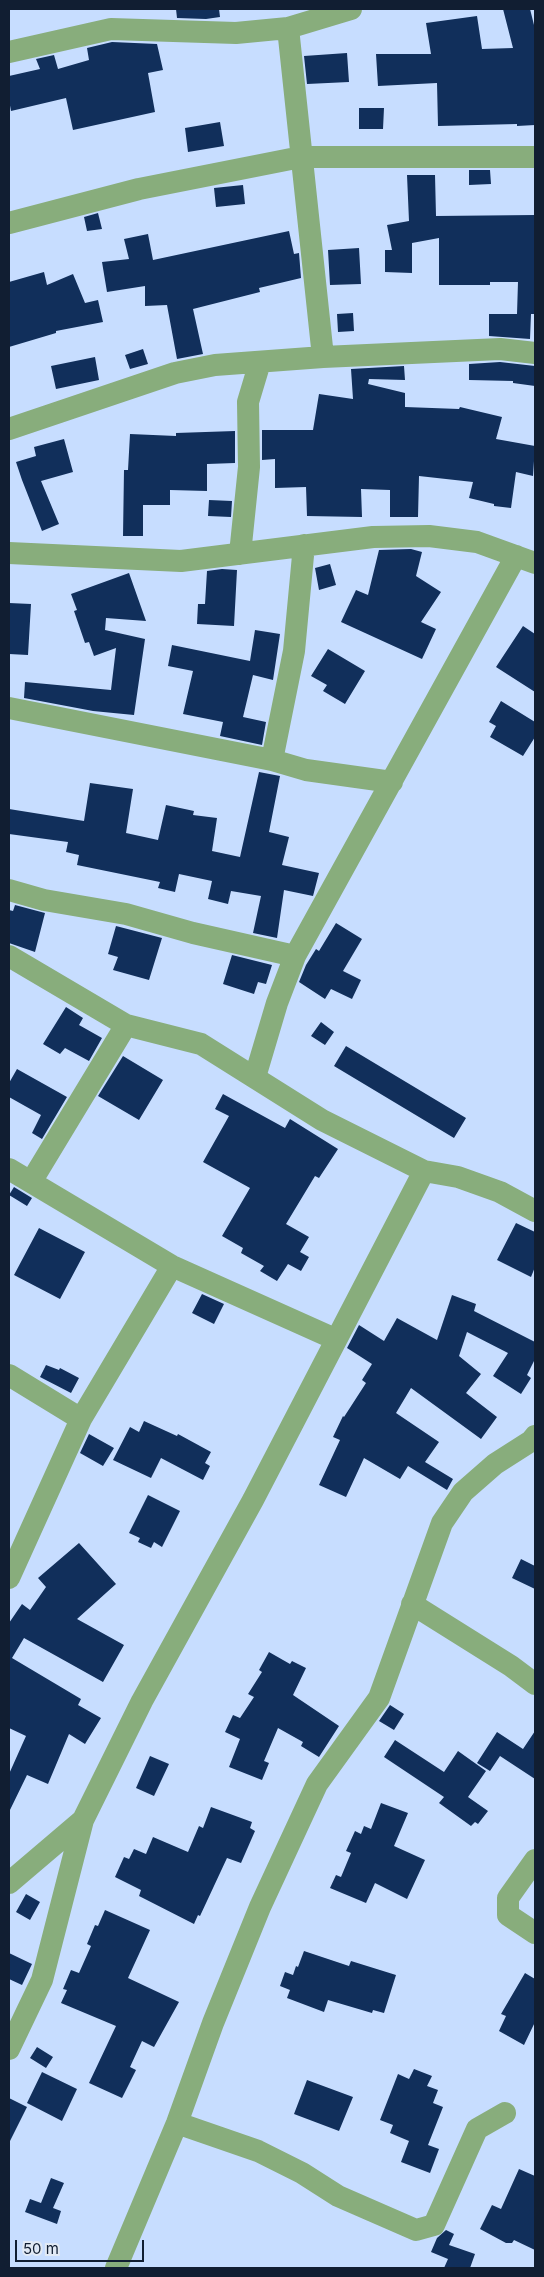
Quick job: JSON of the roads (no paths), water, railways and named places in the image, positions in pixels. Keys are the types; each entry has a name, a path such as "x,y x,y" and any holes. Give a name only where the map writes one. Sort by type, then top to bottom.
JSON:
{"street":[{"path":"9,52 111,29 236,33 288,28 351,9"},
{"path":"288,28 323,357"},
{"path":"9,223 139,188 301,157 535,157"},
{"path":"9,429 175,373 215,365 323,357 500,349 535,352"},
{"path":"240,554 249,467 248,402 260,362"},
{"path":"9,553 181,561 373,537 429,536 476,542 526,559 392,782 295,956 277,1003 255,1077"},
{"path":"272,760 294,651 304,545"},
{"path":"9,708 272,760 306,770 392,782"},
{"path":"9,890 44,900 126,914 193,933 295,956"},
{"path":"9,956 126,1025 202,1044 322,1120 424,1171 458,1177 500,1192 535,1211"},
{"path":"31,1182 126,1025"},
{"path":"9,1169 172,1266 335,1339"},
{"path":"9,2049 42,1980 83,1820 142,1701 253,1500 424,1171"},
{"path":"11,1567 81,1419 172,1266"},
{"path":"9,1375 81,1419"},
{"path":"116,2268 177,2122 213,2023 260,1907 317,1784 379,1698 442,1523 463,1492 495,1464 531,1441 535,1436"},
{"path":"412,1604 511,1666 535,1684"},
{"path":"9,1883 83,1820"},
{"path":"535,1860 508,1898 508,1915 535,1933"},
{"path":"177,2122 258,2151 302,2174 338,2196 416,2230 434,2225 477,2129 505,2113"}]}
